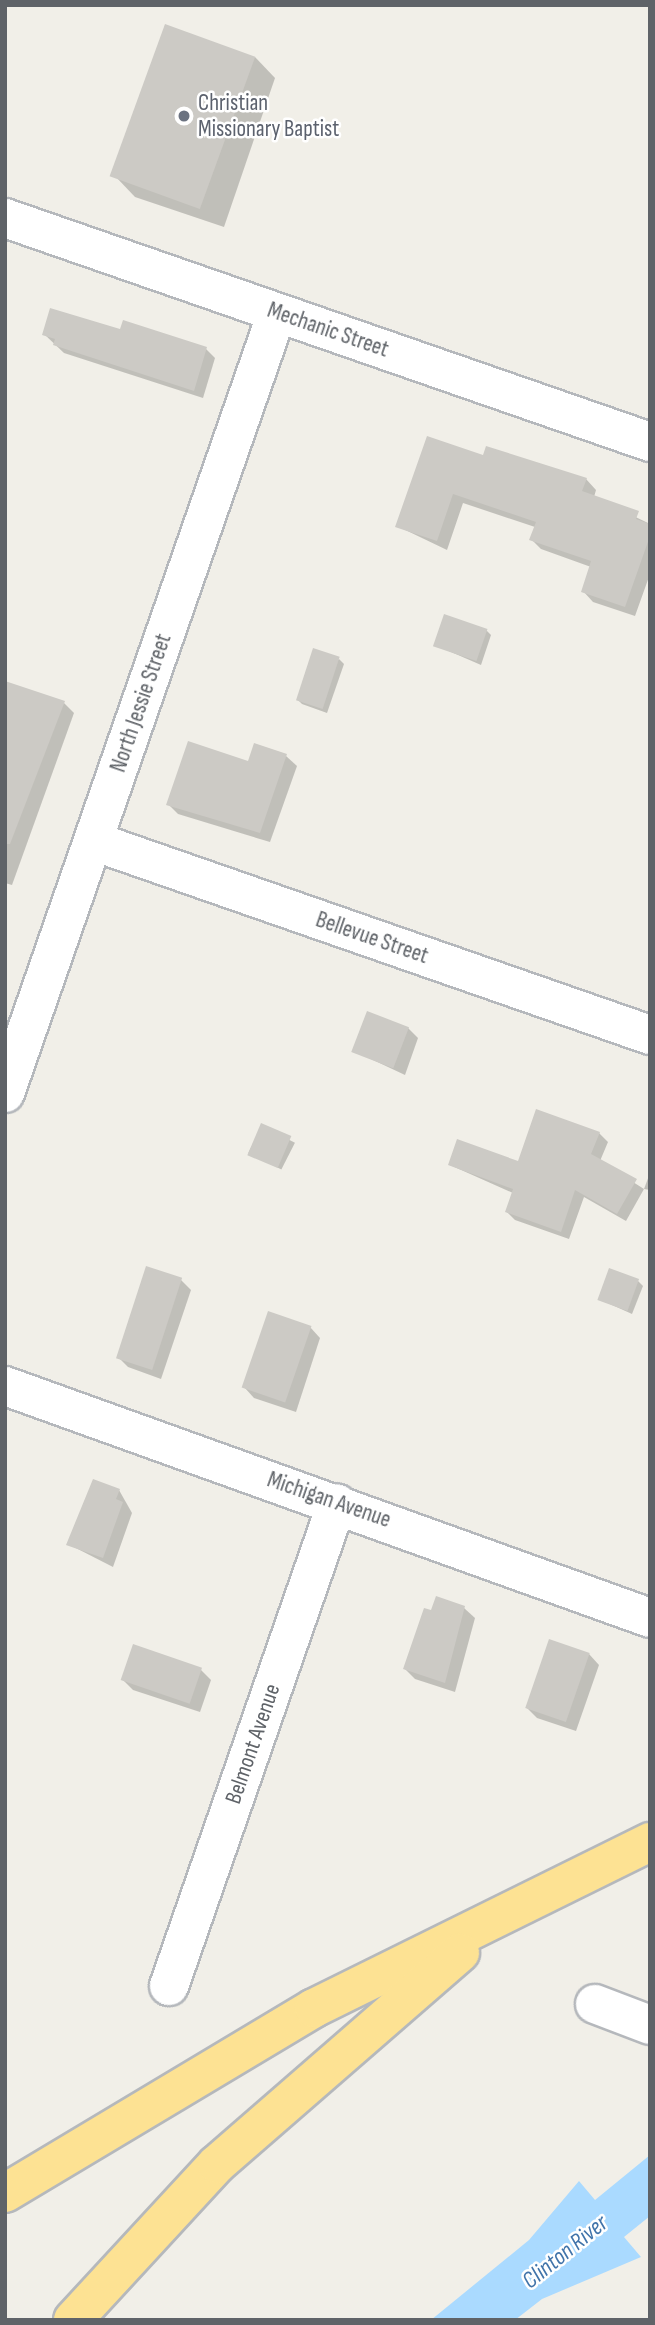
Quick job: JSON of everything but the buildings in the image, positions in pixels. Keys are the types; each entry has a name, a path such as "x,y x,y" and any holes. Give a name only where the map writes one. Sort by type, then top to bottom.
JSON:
{"highway":[{"path":"5,2193 314,2008 494,1924 650,1842"},
{"path":"73,2320 217,2164 494,1924"}],"street":[{"name":"Mechanic Street","path":"5,218 650,442"},
{"name":"North Jessie Street","path":"5,1093 277,313"},
{"name":"Bellevue Street","path":"93,841 650,1035"},
{"name":"Michigan Avenue","path":"5,1386 337,1503 650,1618"},
{"name":"Belmont Avenue","path":"169,1986 337,1503"},
{"path":"595,2004 650,2025"}],"water":[{"name":"Clinton River","path":"650,2155 650,2216 624,2237 641,2257 542,2299 515,2320 431,2320 529,2240 579,2181 595,2200"}],"place":[{"name":"Christian Missionary Baptist","path":"184,116"}]}
